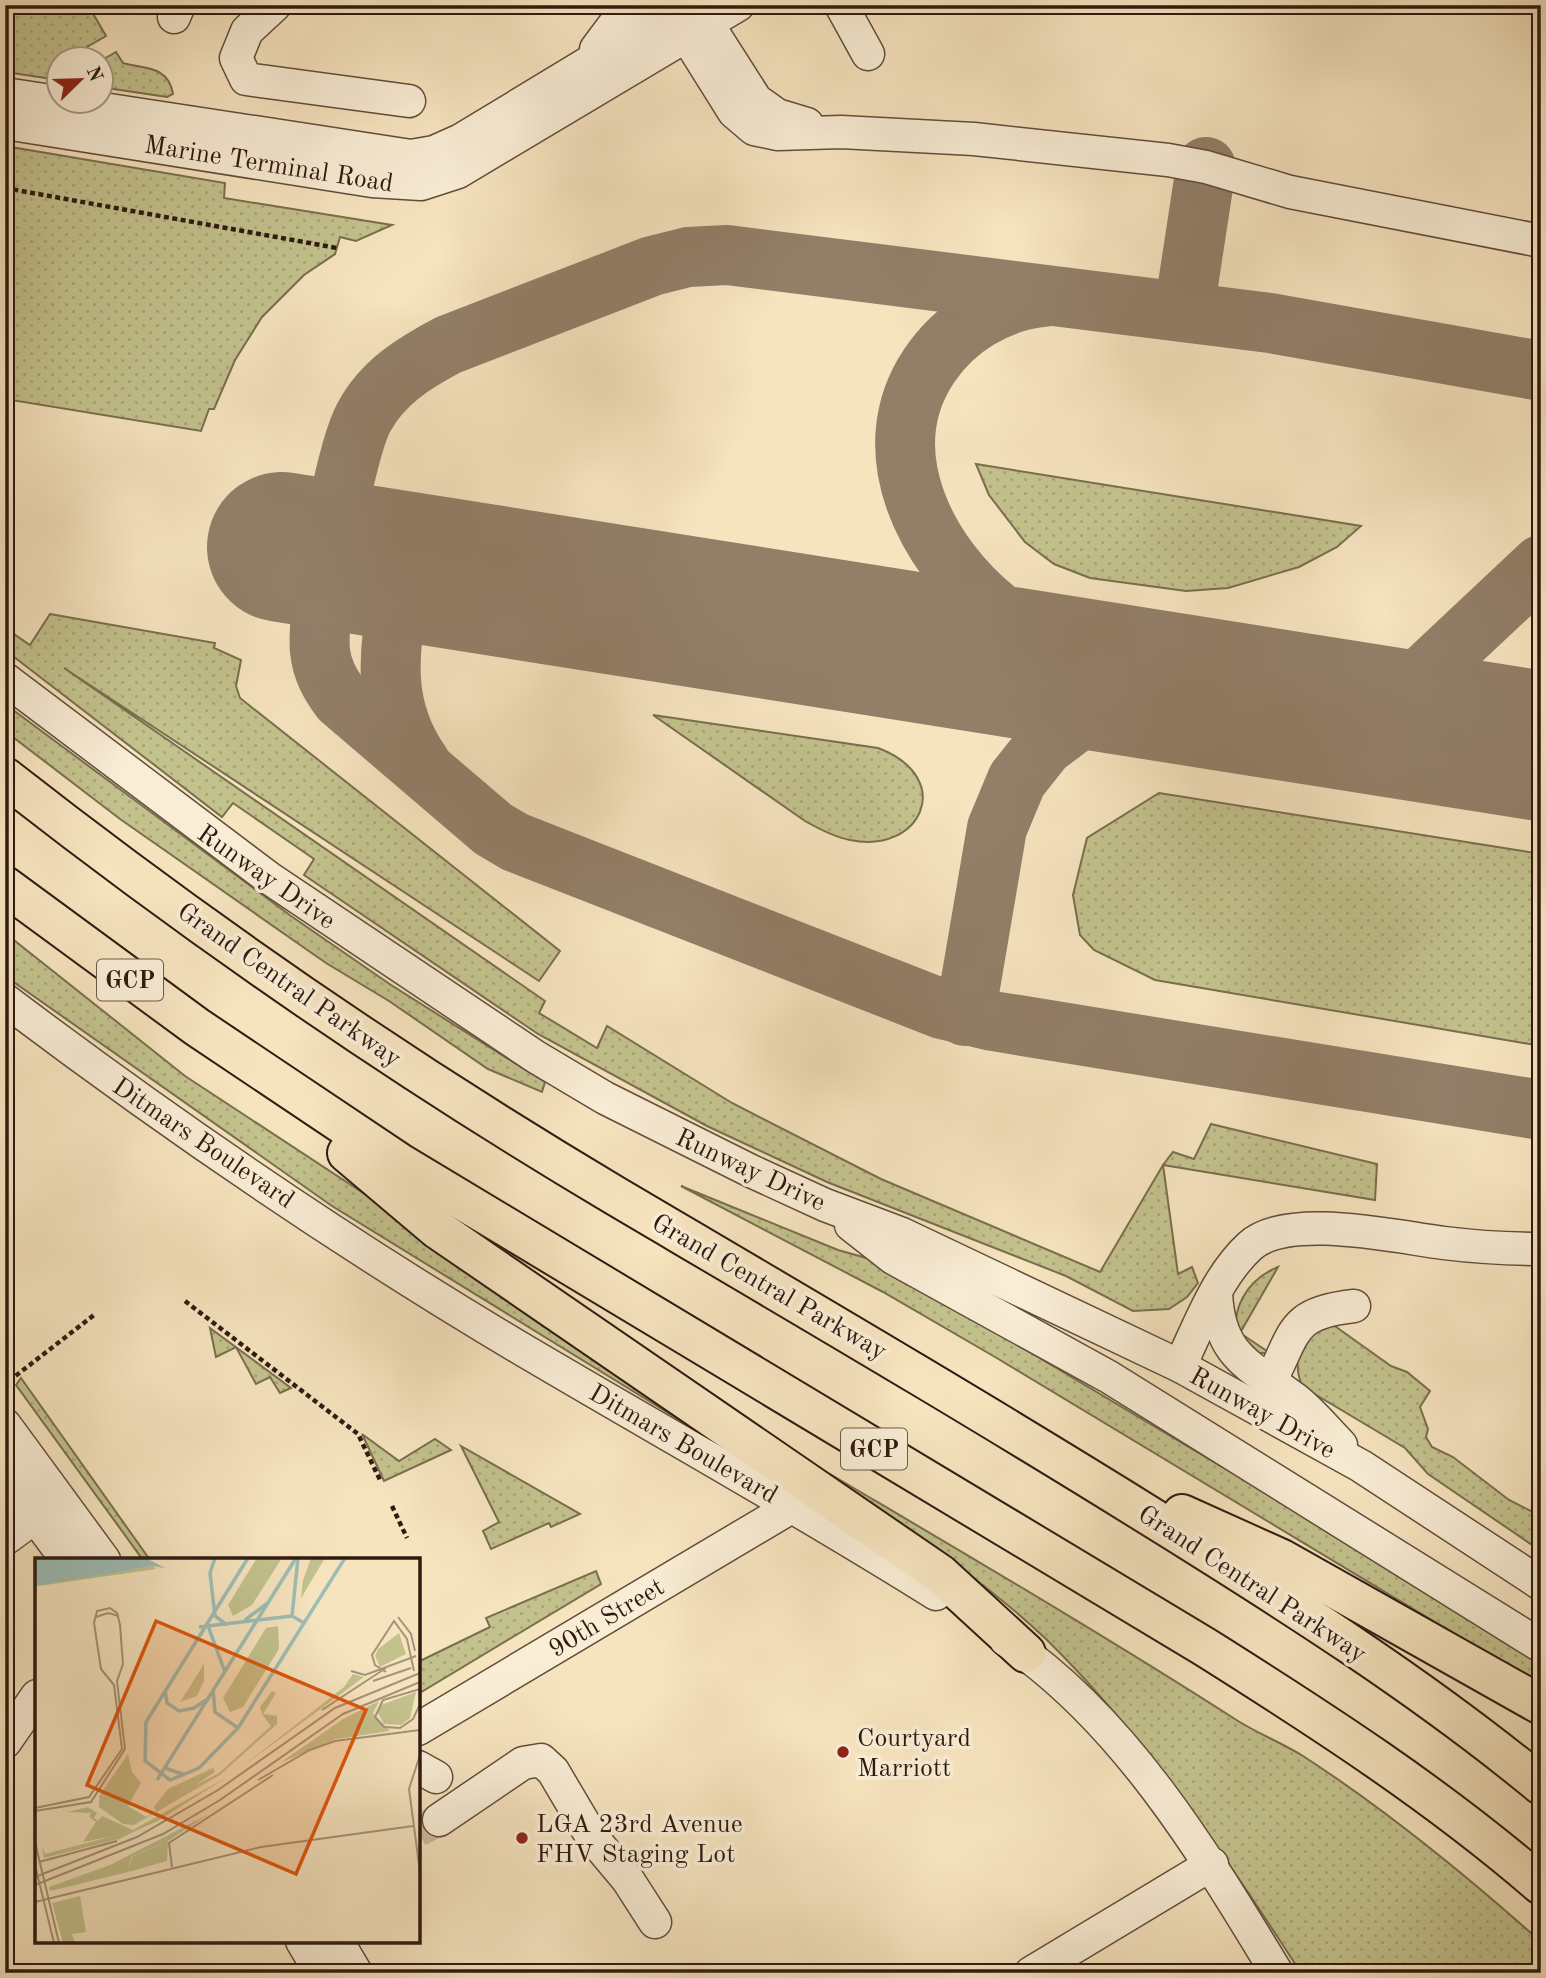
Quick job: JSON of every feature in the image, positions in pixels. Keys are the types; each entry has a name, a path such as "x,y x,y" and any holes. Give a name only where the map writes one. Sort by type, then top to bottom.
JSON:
{"highway":[{"name":"Grand Central Parkway","path":"5,776 209,930 411,1069 613,1194 1055,1457 1258,1583 1393,1673 1541,1785"},
{"name":"GCP","path":"5,886 197,1027 468,1206 1272,1689 1440,1805 1541,1885"},
{"path":"197,1027 437,1229 940,1574 1026,1653"},
{"path":"1055,1457 1259,1547 1541,1705"},
{"path":"1406,1631 1541,1721"}],"street":[{"path":"275,5 247,31 236,58 246,79 409,101"},
{"path":"582,65 629,5"},
{"name":"Marine Terminal Road","path":"5,123 395,156 423,155 461,140 582,65 685,15 738,5"},
{"path":"841,5 868,54"},
{"path":"685,15 734,112 754,129 795,135 841,132 974,138 1168,160 1206,167 1290,192 1541,241"},
{"name":"Marine Terminal Road","path":"5,94 384,183 434,182 469,166 685,15"},
{"name":"Runway Drive","path":"5,679 205,832 471,1015 605,1098 825,1205 902,1234 1180,1366 1361,1466 1541,1584"},
{"name":"Ditmars Boulevard","path":"5,1000 164,1115 405,1276 524,1351 908,1575 1026,1653 1056,1679 1120,1746 1168,1804 1212,1864 1277,1973"},
{"path":"825,1205 893,1258 1109,1377 1541,1646"},
{"path":"1236,1262 1250,1232 1267,1219 1293,1210 1316,1207 1495,1232 1541,1242"},
{"path":"1180,1366 1216,1293 1236,1262 1251,1244 1269,1234 1301,1228 1330,1228 1493,1248 1541,1250"},
{"path":"1236,1262 1257,1250 1296,1245 1492,1265 1541,1257"},
{"path":"1216,1293 1217,1311 1227,1344 1238,1359 1297,1401 1361,1466"},
{"path":"1270,1382 1301,1322 1315,1312 1354,1306"},
{"path":"10,1443 102,1558"},
{"path":"5,1476 65,1558"},
{"name":"90th Street","path":"420,1728 793,1506"},
{"path":"5,1539 35,1517"},
{"path":"5,1742 35,1699"},
{"path":"439,1820 487,1784 529,1759 544,1762 553,1771 592,1838 628,1880 655,1922"},
{"path":"431,1776 471,1789 487,1784"},
{"path":"1031,1973 1212,1864"},
{"path":"303,1943 321,1973"},
{"path":"338,1943 356,1973"}],"path":[{"path":"5,188 337,248"},
{"path":"185,1301 358,1434 381,1482"},
{"path":"9,1381 94,1315"},
{"path":"392,1506 407,1538"}],"shaded area":[{"path":"5,5 88,5 106,36 89,46 46,46 46,78 5,72"},
{"path":"116,52 123,63 161,73 173,94 167,97 116,89"},
{"path":"5,146 225,183 224,198 392,225 356,241 340,237 335,254 304,275 262,317 235,360 214,409 209,409 201,431 5,399"},
{"path":"976,464 1361,526 1337,547 1299,567 1228,588 1186,591 1090,578 1054,564 1025,542 989,495"},
{"path":"50,614 215,643 214,648 241,660 236,686 240,698 560,951 539,981 64,668 545,1001 539,1013 597,1048 607,1026 732,1103 881,1179 1100,1272 1163,1165 1178,1274 1192,1267 1198,1283 1187,1297 1169,1309 1133,1311 1066,1276 827,1182 707,1126 538,1034 304,875 314,859 233,803 222,817 5,650 5,628 30,645"},
{"path":"5,704 291,916 391,985 545,1082 542,1092 488,1069 389,1001 326,963 120,819 5,731"},
{"path":"653,715 878,748 902,761 917,777 923,794 920,811 911,825 895,836 875,842 838,837 805,821"},
{"path":"1159,793 1541,854 1541,1046 1155,980 1094,950 1080,935 1073,895 1087,838"},
{"path":"5,933 185,1076 447,1248 722,1446 332,1206 5,976"},
{"path":"1211,1124 1377,1164 1375,1200 1163,1165 1173,1152 1194,1159"},
{"path":"681,1186 838,1250 877,1261 1541,1657 1541,1686 995,1357 883,1292"},
{"path":"1278,1267 1240,1333 1270,1353 1257,1353 1240,1343 1236,1319 1238,1308 1249,1288 1267,1272"},
{"path":"1332,1324 1391,1366 1407,1372 1430,1391 1420,1407 1428,1429 1426,1437 1432,1447 1453,1457 1509,1500 1541,1516 1541,1551 1428,1474 1405,1448 1303,1387 1298,1356 1303,1337"},
{"path":"210,1328 236,1347 216,1357"},
{"path":"236,1347 291,1388 280,1393 270,1377 256,1384"},
{"path":"21,1378 149,1558 142,1558 16,1385"},
{"path":"362,1434 399,1461 435,1439 451,1450 384,1481"},
{"path":"461,1446 580,1514 551,1527 549,1523 491,1549 483,1531 499,1522"},
{"path":"830,1474 1335,1777 1426,1844 1541,1942 1541,1973 1301,1973 1182,1799 1082,1676 1046,1639 995,1595"},
{"path":"596,1571 601,1584 420,1693 420,1661 490,1627 486,1618"}],"taxiway":[{"path":"1184,311 1206,167"},
{"path":"1541,371 1270,323 727,255 688,257 652,266 448,345 411,366 380,394 364,417 356,435 333,532 320,631 323,664 341,699 493,829 515,842 942,1009 993,1021 1541,1110"},
{"path":"1043,297 1009,304 978,319 964,328 939,352 913,399 906,432 907,466 915,500 929,532 972,589 1025,631 1113,677"},
{"path":"1376,720 1541,565"},
{"path":"403,566 392,644 392,692 397,716 421,764"},
{"path":"965,1016 997,828 1017,780 1044,746 1076,722 1113,704 1188,689"}],"runway":[{"path":"282,547 1541,746"}],"tunnel":[{"path":"420,1830 439,1820"}],"place":[{"name":"Courtyard Marriott","path":"843,1752"},
{"name":"LGA 23rd Avenue FHV Staging Lot","path":"522,1838"}]}
